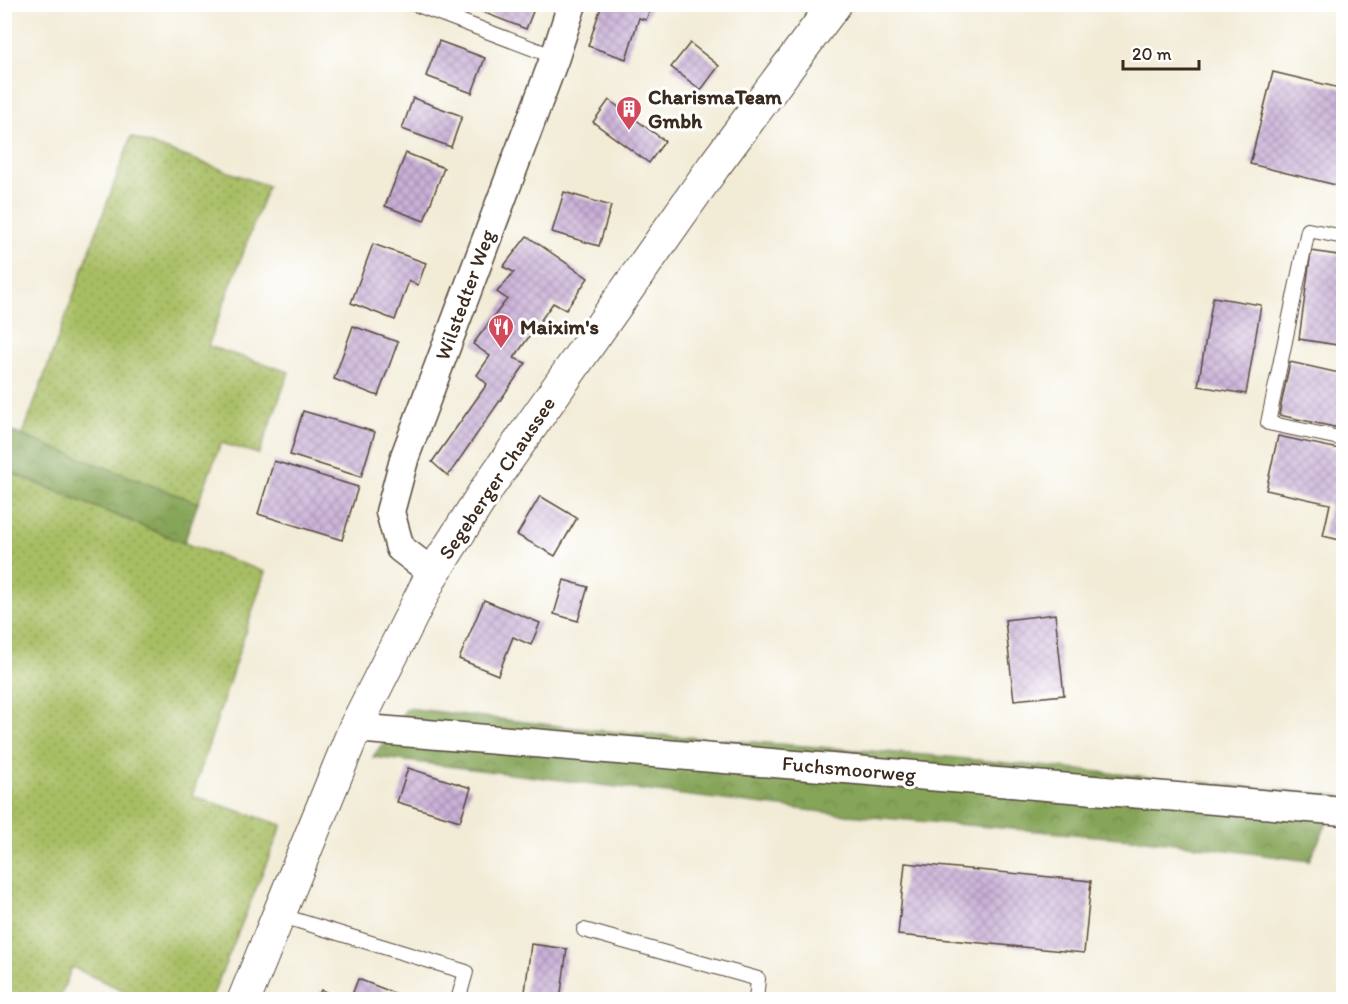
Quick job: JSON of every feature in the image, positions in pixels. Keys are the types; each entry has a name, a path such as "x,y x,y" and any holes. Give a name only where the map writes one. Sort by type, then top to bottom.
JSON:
{"main road":[{"name":"Segeberger Chaussee","path":"244,999 355,728 433,573 488,487 707,176 835,4"}],"street":[{"name":"Wilstedter Weg","path":"433,573 400,548 390,512 405,456 555,57 572,4"},
{"name":"Fuchsmoorweg","path":"355,728 1344,811"}],"lane":[{"path":"415,4 555,57"},
{"path":"1344,237 1308,230 1268,423 1344,439"},
{"path":"279,915 466,972 458,999"},
{"path":"584,930 758,979 756,999"}],"green space":[{"path":"131,137 268,186 208,346 289,372 259,454 221,443 198,503 22,437"},
{"path":"5,429 198,503 184,543 5,470"},
{"path":"4,470 184,543 265,572 192,796 282,825 211,999 142,999 72,967 59,999 5,999"},
{"path":"407,708 593,730 938,756 1340,796 1309,861 1167,842 847,815 373,757"}],"building":[{"path":"462,4 536,4 526,29"},
{"path":"602,4 652,4 646,20 639,18 626,59 588,46"},
{"path":"439,41 485,58 472,93 426,76"},
{"path":"690,43 719,66 701,90 671,67"},
{"path":"1273,72 1344,89 1344,187 1250,164"},
{"path":"413,98 462,116 451,147 402,129"},
{"name":"CharismaTeam Gmbh","path":"609,100 665,141 649,163 593,122"},
{"path":"406,153 444,168 424,221 385,206"},
{"path":"564,192 611,206 599,246 552,232"},
{"name":"Maixim's","path":"527,236 588,278 566,310 553,303 514,358 526,363 448,476 432,462 487,384 477,375 490,356 473,344 507,299 497,292 514,272 503,267"},
{"path":"373,244 426,263 418,285 409,281 395,320 351,303"},
{"path":"1311,251 1344,256 1344,346 1299,339"},
{"path":"1213,297 1261,305 1246,394 1198,386"},
{"path":"353,326 398,342 378,396 334,379"},
{"path":"1290,362 1344,374 1344,407 1339,428 1279,415"},
{"path":"303,411 375,432 361,477 290,455"},
{"path":"1278,436 1344,450 1344,541 1323,536 1330,504 1266,490"},
{"path":"274,461 358,487 342,540 258,514"},
{"path":"540,496 577,518 555,556 517,535"},
{"path":"564,580 588,587 578,621 554,614"},
{"path":"484,600 540,623 531,645 513,637 498,675 459,659"},
{"path":"1055,614 1064,695 1014,700 1005,620"},
{"path":"408,768 471,788 460,821 397,802"},
{"path":"905,863 1091,881 1084,953 898,935"},
{"path":"531,944 567,949 560,1000 524,1000"},
{"path":"358,979 410,999 410,1000 350,1000"},
{"path":"321,990 342,999 342,1000 317,1000"}],"place":[{"name":"CharismaTeam Gmbh","path":"629,132"},
{"name":"Maixim's","path":"501,350"}]}
